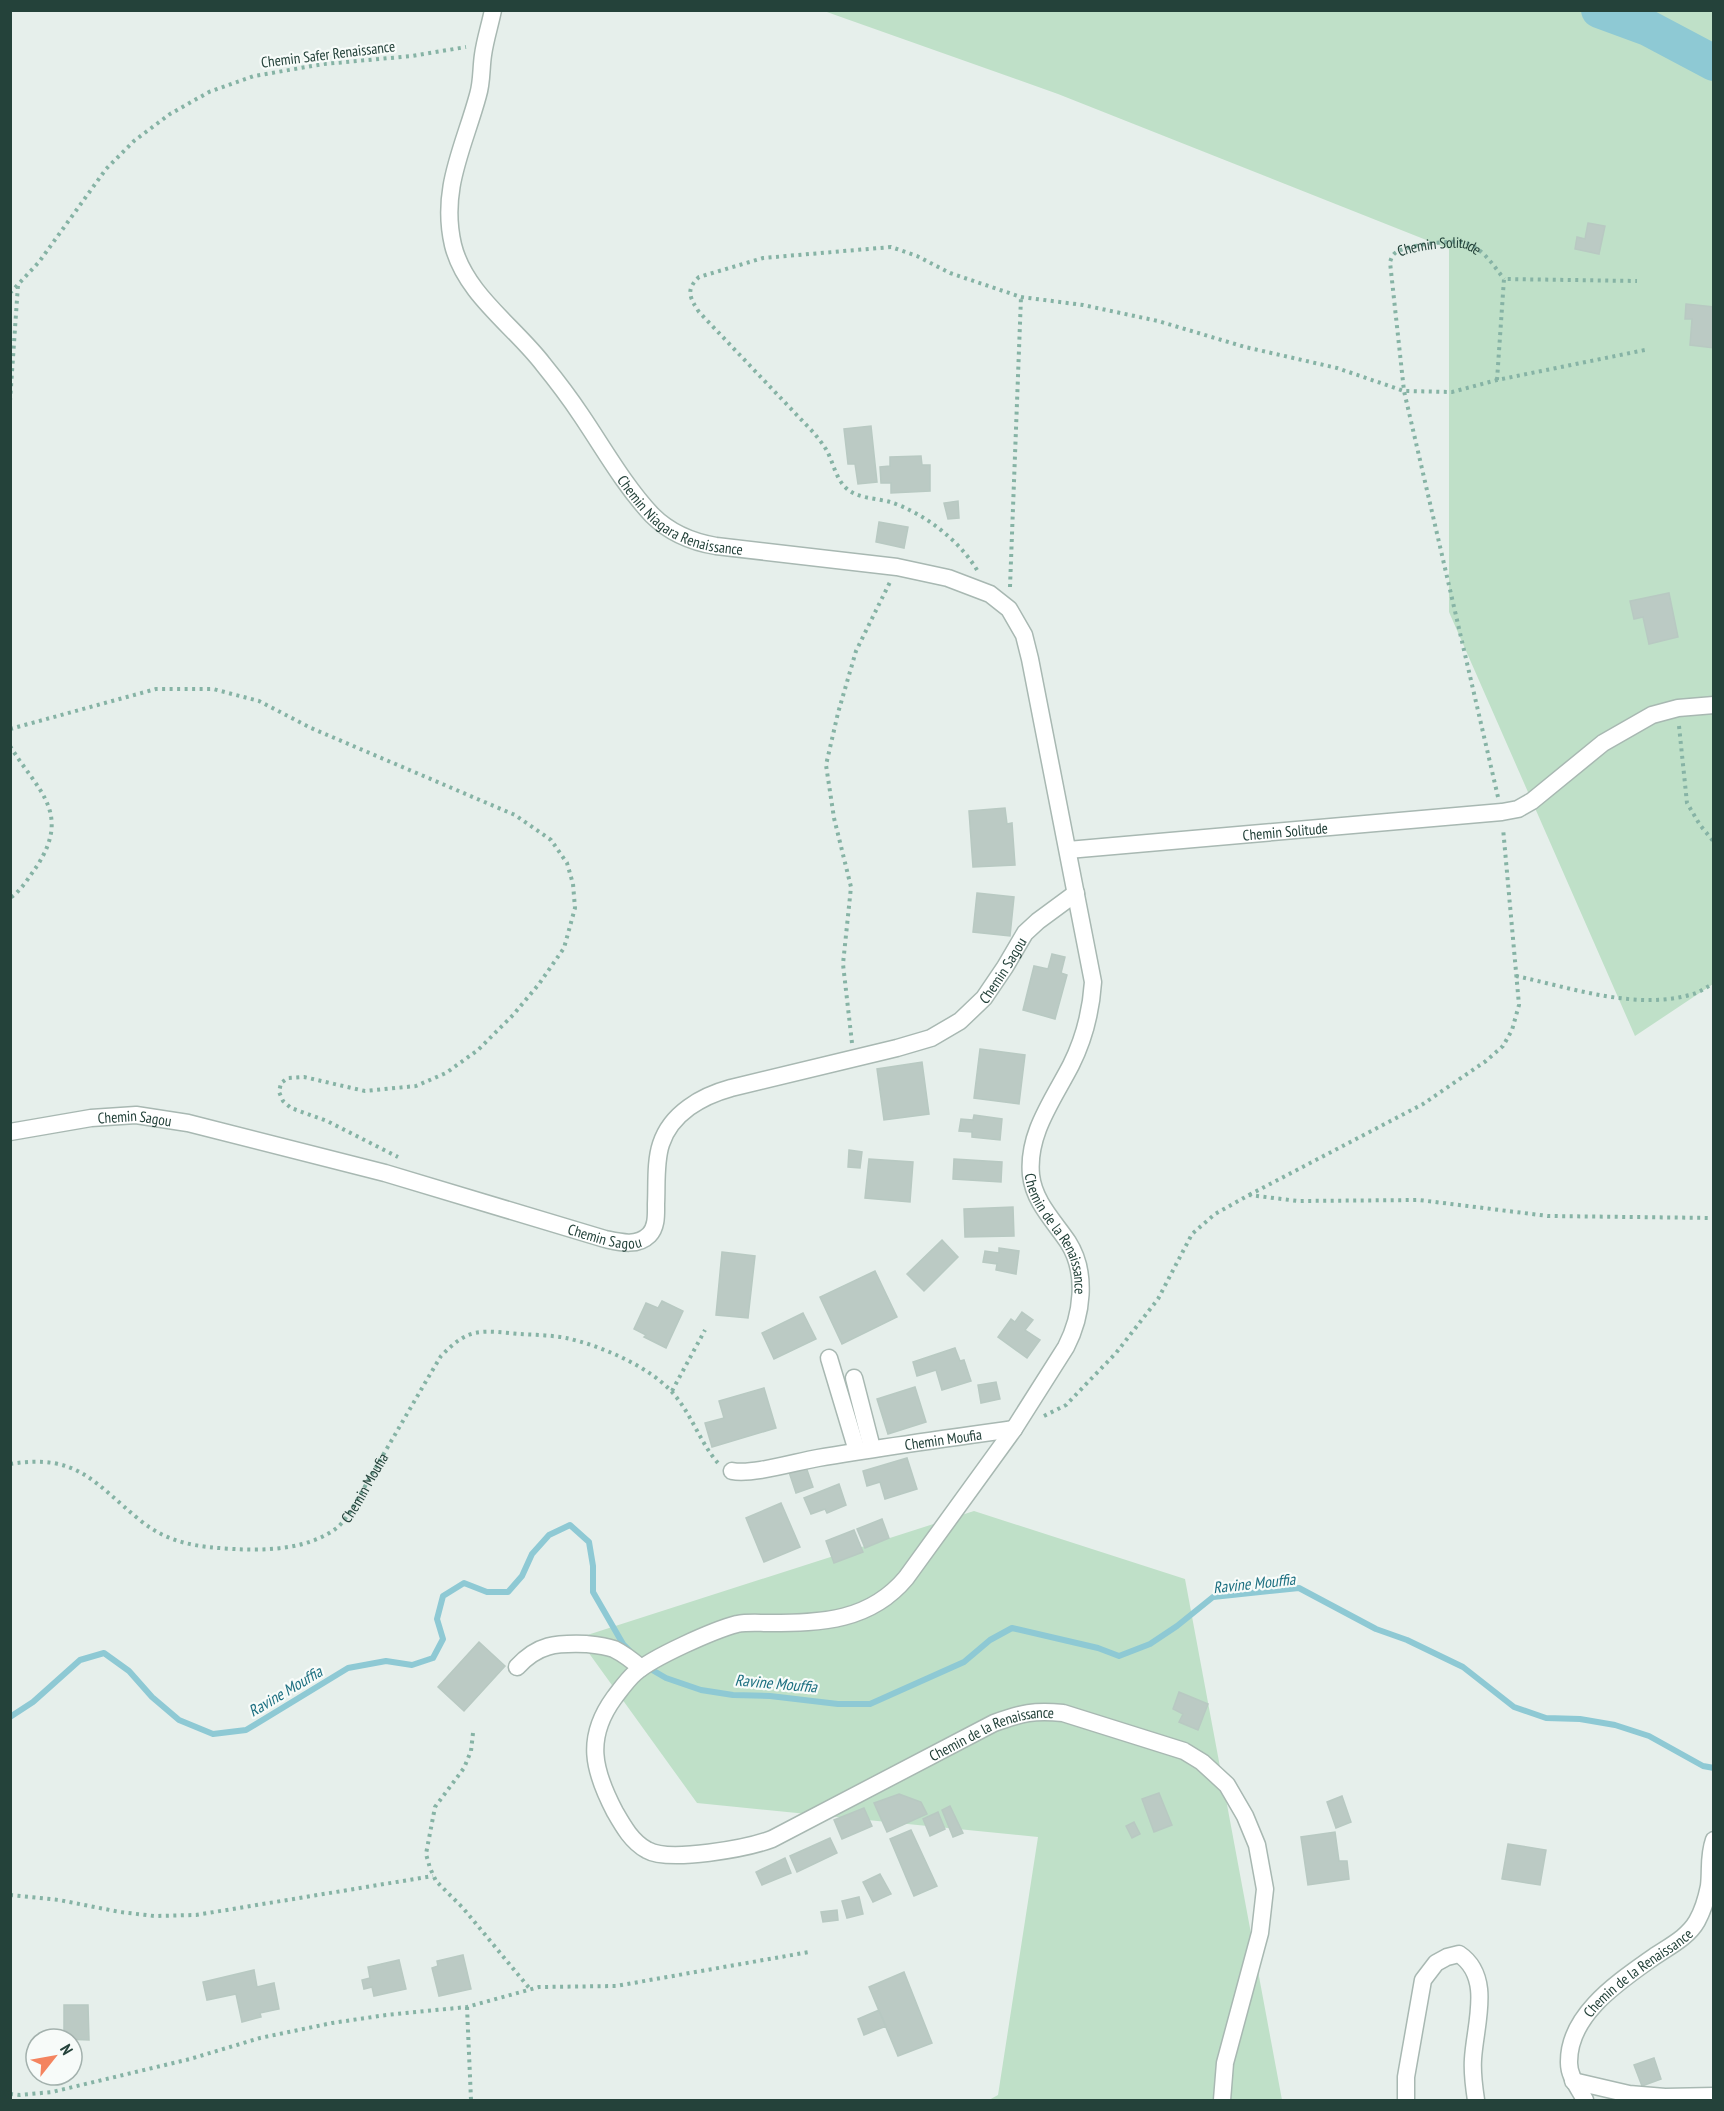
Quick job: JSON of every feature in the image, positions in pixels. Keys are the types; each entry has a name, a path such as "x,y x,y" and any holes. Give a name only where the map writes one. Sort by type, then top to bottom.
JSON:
{"street":[{"name":"Chemin Niagara Renaissance","path":"493,10 485,44 479,94 453,174 449,198 453,246 473,285 542,361 623,478 659,521 682,537 698,543 897,567 948,578 990,594 1009,609 1024,635 1030,659 1068,850"},
{"name":"Chemin Solitude","path":"1068,850 1502,812 1532,801 1603,743 1652,715 1678,708 1713,705"},
{"name":"Chemin de la Renaissance","path":"1068,850 1093,982 1092,999 1084,1033 1072,1063 1035,1134 1031,1176 1037,1196 1068,1243 1079,1270 1080,1306 1069,1340 1014,1429 897,1588 877,1605 837,1619 738,1624 711,1633 641,1668 625,1683 606,1710 595,1738 595,1754 607,1797 632,1838 647,1850 657,1853 692,1854 754,1845 772,1839 994,1723 1024,1712 1063,1713 1184,1751 1202,1762 1227,1785 1245,1816 1257,1845 1265,1889 1260,1933 1225,2063 1222,2100"},
{"name":"Chemin Sagou","path":"10,1132 91,1118 136,1115 188,1123 385,1173 605,1239 635,1242 643,1239 653,1228 656,1216 661,1142 681,1114 695,1102 710,1093 931,1038 960,1021 984,998 1025,933 1076,893"},
{"path":"829,1359 864,1450"},
{"path":"854,1378 864,1450"},
{"name":"Chemin Moufia","path":"732,1471 743,1473 864,1450 1014,1429"},
{"path":"517,1667 528,1656 551,1644 576,1644 598,1645 613,1649 641,1668"},
{"name":"Chemin de la Renaissance","path":"1585,2100 1573,2081 1569,2064 1571,2047 1577,2029 1590,2010 1641,1966 1683,1937 1697,1921 1708,1886 1709,1860 1713,1840"},
{"path":"1406,2100 1406,2077 1423,1980 1436,1963 1459,1954 1473,1967 1480,1993 1473,2060 1476,2100"},
{"path":"1573,2081 1629,2094 1665,2097 1713,2096"}],"path":[{"name":"Chemin Safer Renaissance","path":"10,293 39,262 106,169 143,134 170,114 209,92 254,76 324,64 412,57 485,44"},
{"name":"Chemin Solitude","path":"1502,812 1404,391 1390,262 1394,253 1403,248 1425,244 1466,243 1486,256 1504,279"},
{"path":"990,594 963,549 947,534 910,511 846,488 828,452 813,432 708,322 693,303 690,293 692,283 699,277 763,258 891,247 917,256 950,273 1021,297 1083,305 1158,321 1245,347 1337,368 1404,391 1452,392 1497,380 1645,350"},
{"path":"1497,380 1504,279 1637,281"},
{"path":"10,401 18,285"},
{"path":"1009,609 1021,297"},
{"path":"854,1058 843,963 851,887 834,818 826,765 856,651 897,567"},
{"path":"10,729 156,689 213,689 259,701 312,728 515,815 551,840 567,863 573,884 575,908 564,948 539,984 478,1050 446,1073 416,1086 365,1091 304,1077 288,1078 281,1083 279,1092 282,1101 291,1108 327,1121 401,1159"},
{"path":"1678,708 1687,803 1713,842"},
{"path":"10,746 49,806 53,824 46,852 28,878 10,898"},
{"path":"1014,1429 1066,1405 1116,1353 1158,1299 1192,1234 1215,1214 1423,1104 1486,1061 1503,1046 1512,1030 1519,1005 1502,812"},
{"path":"1516,976 1629,1000 1673,998 1694,993 1713,983"},
{"path":"1249,1195 1298,1201 1419,1200 1548,1216 1713,1218"},
{"path":"672,1391 705,1330"},
{"name":"Chemin Moufia","path":"10,1464 35,1460 76,1469 103,1487 142,1522 170,1540 200,1548 283,1550 323,1536 340,1526 441,1356 455,1342 473,1333 495,1332 566,1338 624,1358 653,1375 672,1391 695,1424 712,1456 720,1465 732,1471"},
{"path":"473,1733 471,1751 464,1768 435,1807 426,1854 436,1881 463,1908 530,1989"},
{"path":"10,1895 59,1900 154,1916 196,1915 433,1876"},
{"path":"10,2094 52,2092 190,2059 260,2038 332,2023 467,2007 539,1987 616,1986 809,1952"},
{"path":"467,2007 471,2100"}],"green space":[{"path":"824,11 1713,11 1713,984 1635,1036 1449,612 1449,249 1058,94"},
{"path":"974,1511 1185,1579 1282,2100 989,2100 998,2095 1038,1837 697,1803 578,1638"}],"building":[{"path":"1588,223 1605,226 1599,254 1575,249 1577,237 1585,239"},
{"path":"1686,304 1714,307 1714,348 1690,345 1692,319 1685,319"},
{"path":"871,426 877,482 858,484 855,464 848,464 844,429"},
{"path":"921,456 922,465 930,465 930,491 891,493 891,483 881,483 880,467 890,466 890,457"},
{"path":"958,501 959,518 948,519 944,503"},
{"path":"879,522 908,527 904,548 876,542"},
{"path":"1669,593 1678,637 1649,644 1643,617 1634,619 1630,601"},
{"path":"1005,808 1007,824 1012,823 1015,865 973,867 969,811"},
{"path":"977,893 1014,897 1010,936 973,932"},
{"path":"1052,954 1065,957 1061,973 1067,975 1055,1019 1023,1010 1034,966 1048,969"},
{"path":"980,1049 1025,1055 1019,1104 974,1098"},
{"path":"922,1062 929,1114 884,1120 877,1069"},
{"path":"974,1115 1002,1119 1000,1140 972,1137 972,1132 959,1131 961,1119 973,1120"},
{"path":"849,1150 862,1152 860,1168 848,1167"},
{"path":"869,1159 913,1162 910,1202 865,1198"},
{"path":"954,1159 1002,1162 1001,1182 953,1179"},
{"path":"1013,1207 1014,1236 965,1237 964,1209"},
{"path":"942,1240 958,1257 924,1291 907,1274"},
{"path":"999,1248 1019,1251 1016,1274 996,1270 997,1264 983,1262 985,1251 999,1253"},
{"path":"722,1252 755,1256 748,1318 716,1315"},
{"path":"875,1271 897,1317 842,1344 820,1297"},
{"path":"662,1301 683,1311 666,1348 634,1329 646,1303 658,1308"},
{"path":"1022,1312 1033,1320 1025,1330 1040,1340 1027,1358 998,1337 1011,1319 1015,1322"},
{"path":"803,1313 816,1339 774,1359 762,1333"},
{"path":"955,1348 960,1361 964,1360 971,1381 942,1390 936,1370 917,1376 913,1362"},
{"path":"996,1382 1000,1399 981,1403 978,1385"},
{"path":"915,1387 926,1422 888,1434 877,1399"},
{"path":"764,1388 776,1428 712,1447 705,1423 724,1418 719,1401"},
{"path":"907,1458 917,1489 885,1499 880,1482 867,1486 863,1471"},
{"path":"806,1467 813,1487 796,1493 789,1472"},
{"path":"839,1484 846,1505 827,1513 825,1509 811,1514 804,1498"},
{"path":"781,1503 800,1547 764,1562 746,1518"},
{"path":"882,1519 889,1538 865,1548 857,1529"},
{"path":"854,1530 863,1552 834,1563 826,1541"},
{"path":"479,1642 505,1666 464,1711 438,1687"},
{"path":"1179,1692 1208,1704 1198,1730 1179,1722 1183,1714 1173,1709"},
{"path":"1159,1793 1172,1825 1154,1832 1142,1799"},
{"path":"899,1794 921,1802 927,1814 887,1832 874,1803"},
{"path":"1342,1796 1351,1822 1336,1828 1327,1802"},
{"path":"950,1806 963,1833 953,1837 942,1810"},
{"path":"864,1808 872,1826 842,1839 834,1820"},
{"path":"938,1812 945,1829 930,1836 923,1819"},
{"path":"1134,1822 1140,1834 1132,1838 1126,1826"},
{"path":"911,1830 937,1886 914,1896 890,1839"},
{"path":"1335,1832 1339,1861 1347,1861 1349,1879 1308,1885 1301,1837"},
{"path":"830,1838 837,1853 797,1872 790,1856"},
{"path":"1508,1844 1546,1850 1540,1885 1502,1879"},
{"path":"785,1858 791,1873 762,1885 756,1872"},
{"path":"880,1874 891,1894 873,1902 863,1882"},
{"path":"859,1897 863,1914 847,1918 842,1901"},
{"path":"837,1910 838,1920 823,1922 821,1912"},
{"path":"463,1955 471,1989 439,1996 432,1968 438,1966 437,1961"},
{"path":"399,1960 406,1989 374,1996 372,1987 364,1989 362,1980 370,1978 368,1967"},
{"path":"254,1970 257,1987 274,1983 279,2009 260,2013 261,2017 242,2022 236,1994 207,2000 203,1982"},
{"path":"904,1972 932,2043 898,2056 869,1987"},
{"path":"64,2005 88,2005 89,2040 84,2040 84,2027 64,2027"},
{"path":"879,2010 886,2026 864,2035 858,2019"},
{"path":"1654,2058 1661,2079 1642,2086 1634,2065"}],"waterway":[{"path":"1599,10 1648,28 1714,63"},
{"name":"Ravine Mouffia","path":"10,1717 33,1702 80,1660 104,1653 129,1671 152,1697 179,1720 213,1734 246,1730 348,1668 386,1661 412,1665 433,1658 443,1639 437,1619 443,1596 464,1583 487,1592 508,1592 522,1576 532,1554 549,1535 570,1525 589,1542 593,1566 593,1592 623,1644 629,1650"},
{"name":"Ravine Mouffia","path":"647,1667 666,1678 701,1690 838,1704 870,1704 964,1662 990,1640 1012,1628 1098,1648 1119,1656 1150,1644 1213,1597 1299,1588 1376,1629 1407,1640 1463,1667 1514,1707 1546,1718 1580,1719 1615,1725 1649,1736 1703,1766 1714,1768"}]}
